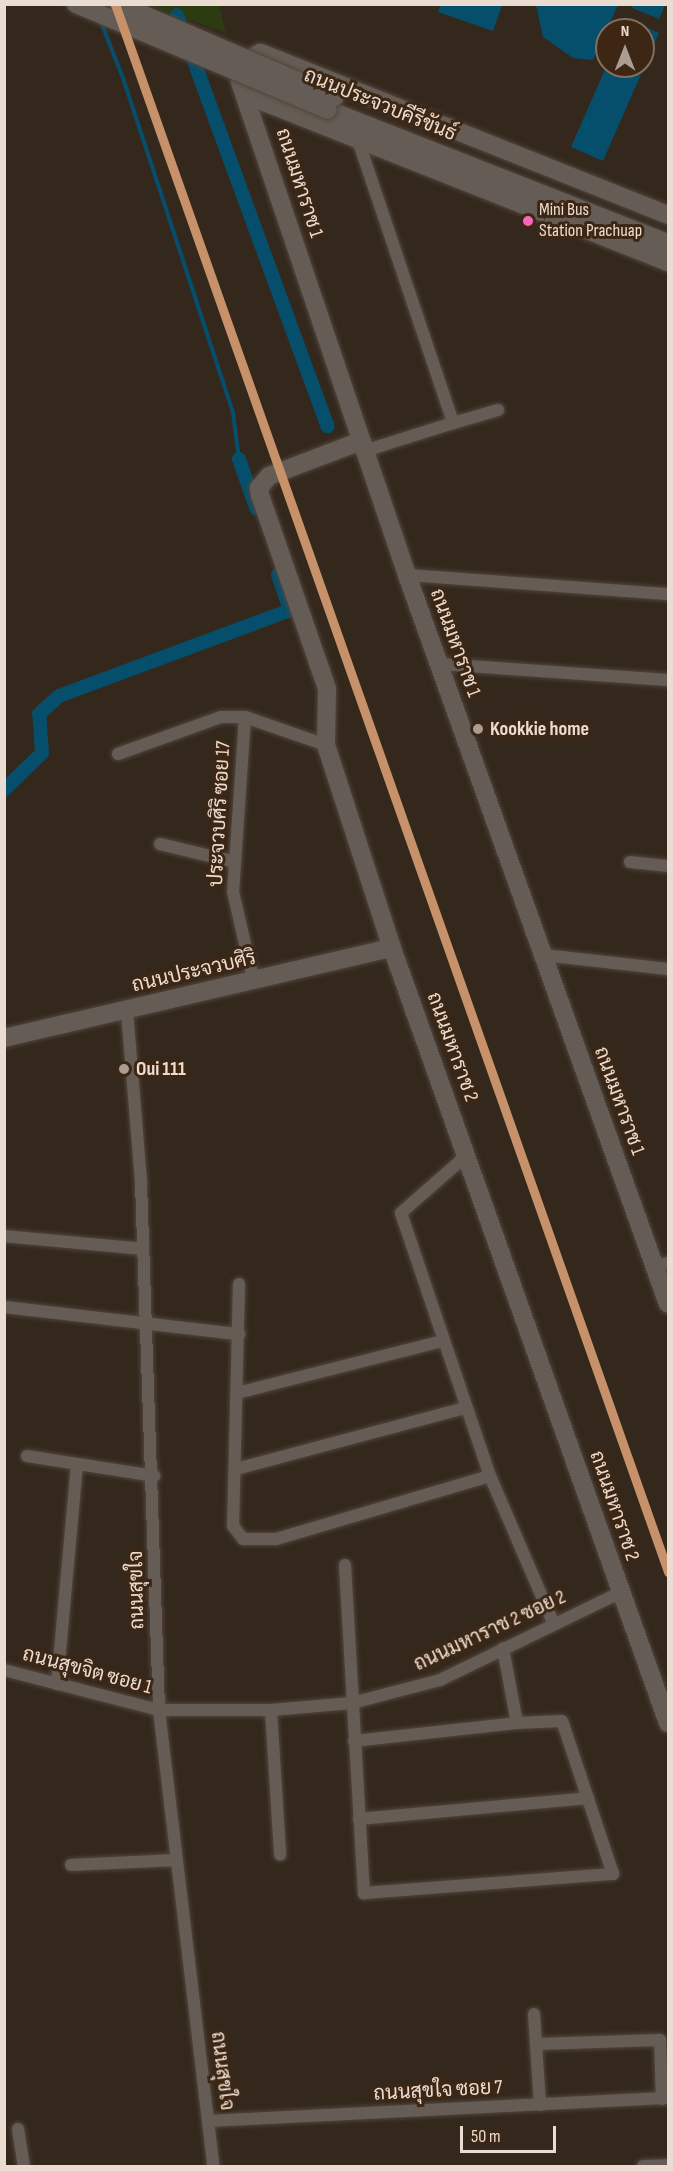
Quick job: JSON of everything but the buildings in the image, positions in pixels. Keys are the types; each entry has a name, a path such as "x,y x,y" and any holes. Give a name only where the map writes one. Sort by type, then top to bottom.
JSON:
{"street":[{"name":"ถนนประจวบคีรีขันธ์","path":"76,4 669,232"},
{"name":"ถนนประจวบคีรีขันธ์","path":"119,4 332,104 669,243"},
{"name":"ถนนมหาราช 1","path":"669,215 260,53 246,61 240,82 363,446 438,664 543,954 662,1264 669,1304"},
{"path":"246,95 669,262"},
{"path":"358,140 453,423"},
{"path":"363,446 498,410"},
{"name":"ถนนมหาราช 2","path":"363,446 268,476 259,488 327,689 326,745 392,948 669,1723"},
{"path":"407,575 669,594"},
{"path":"438,664 669,680"},
{"path":"118,754 221,717 245,717 326,745"},
{"name":"ประจวบศิริ ซอย 17","path":"245,717 233,892 254,982"},
{"path":"160,844 235,862"},
{"path":"630,862 669,866"},
{"name":"ถนนประจวบศิริ","path":"4,1038 254,982 392,948"},
{"path":"543,954 669,969"},
{"name":"ถนนสุขใจ","path":"127,1011 147,1323 154,1476 159,1710 213,2166"},
{"path":"467,1155 401,1213 442,1341 490,1476 553,1622"},
{"path":"4,1236 143,1249"},
{"path":"239,1284 233,1526 243,1539 276,1539 490,1476"},
{"path":"4,1307 239,1334"},
{"path":"237,1393 442,1341"},
{"path":"236,1469 465,1408"},
{"path":"27,1456 154,1476"},
{"path":"57,1684 77,1464"},
{"path":"345,1565 354,1741 364,1893 613,1874 562,1721 517,1723 354,1741"},
{"name":"ถนนมหาราช 2 ซอย 2","path":"159,1710 271,1710 352,1703 440,1680 553,1622 621,1592"},
{"path":"503,1648 517,1723"},
{"name":"ถนนสุขจิต ซอย 1","path":"4,1670 159,1710"},
{"path":"271,1710 280,1856"},
{"path":"359,1819 588,1798"},
{"path":"71,1865 176,1860"},
{"path":"534,2014 540,2105"},
{"path":"536,2044 660,2040 665,2099"},
{"name":"ถนนสุขใจ ซอย 7","path":"209,2121 665,2099"},
{"path":"18,2129 24,2166"},
{"path":"643,2166 669,2165"}],"green space":[{"path":"155,5 219,5 226,33 154,7"}],"water":[{"path":"440,4 502,5 493,31 438,12"},
{"path":"536,4 618,5 612,18 595,18 593,60 573,58 543,37"},
{"path":"633,4 665,5 659,19 632,8"},
{"path":"601,78 639,78 603,161 571,147"}],"waterway":[{"path":"177,15 327,426"},
{"path":"101,22 123,78 233,413 239,459"},
{"path":"239,459 256,508"},
{"path":"4,790 42,753 39,714 59,696 290,610 278,575"}],"transit line":[{"path":"115,4 668,1572"}],"place":[{"name":"Mini Bus Station Prachuap","path":"528,221"},
{"name":"Kookkie home","path":"478,729"},
{"name":"Oui 111","path":"124,1069"}]}
